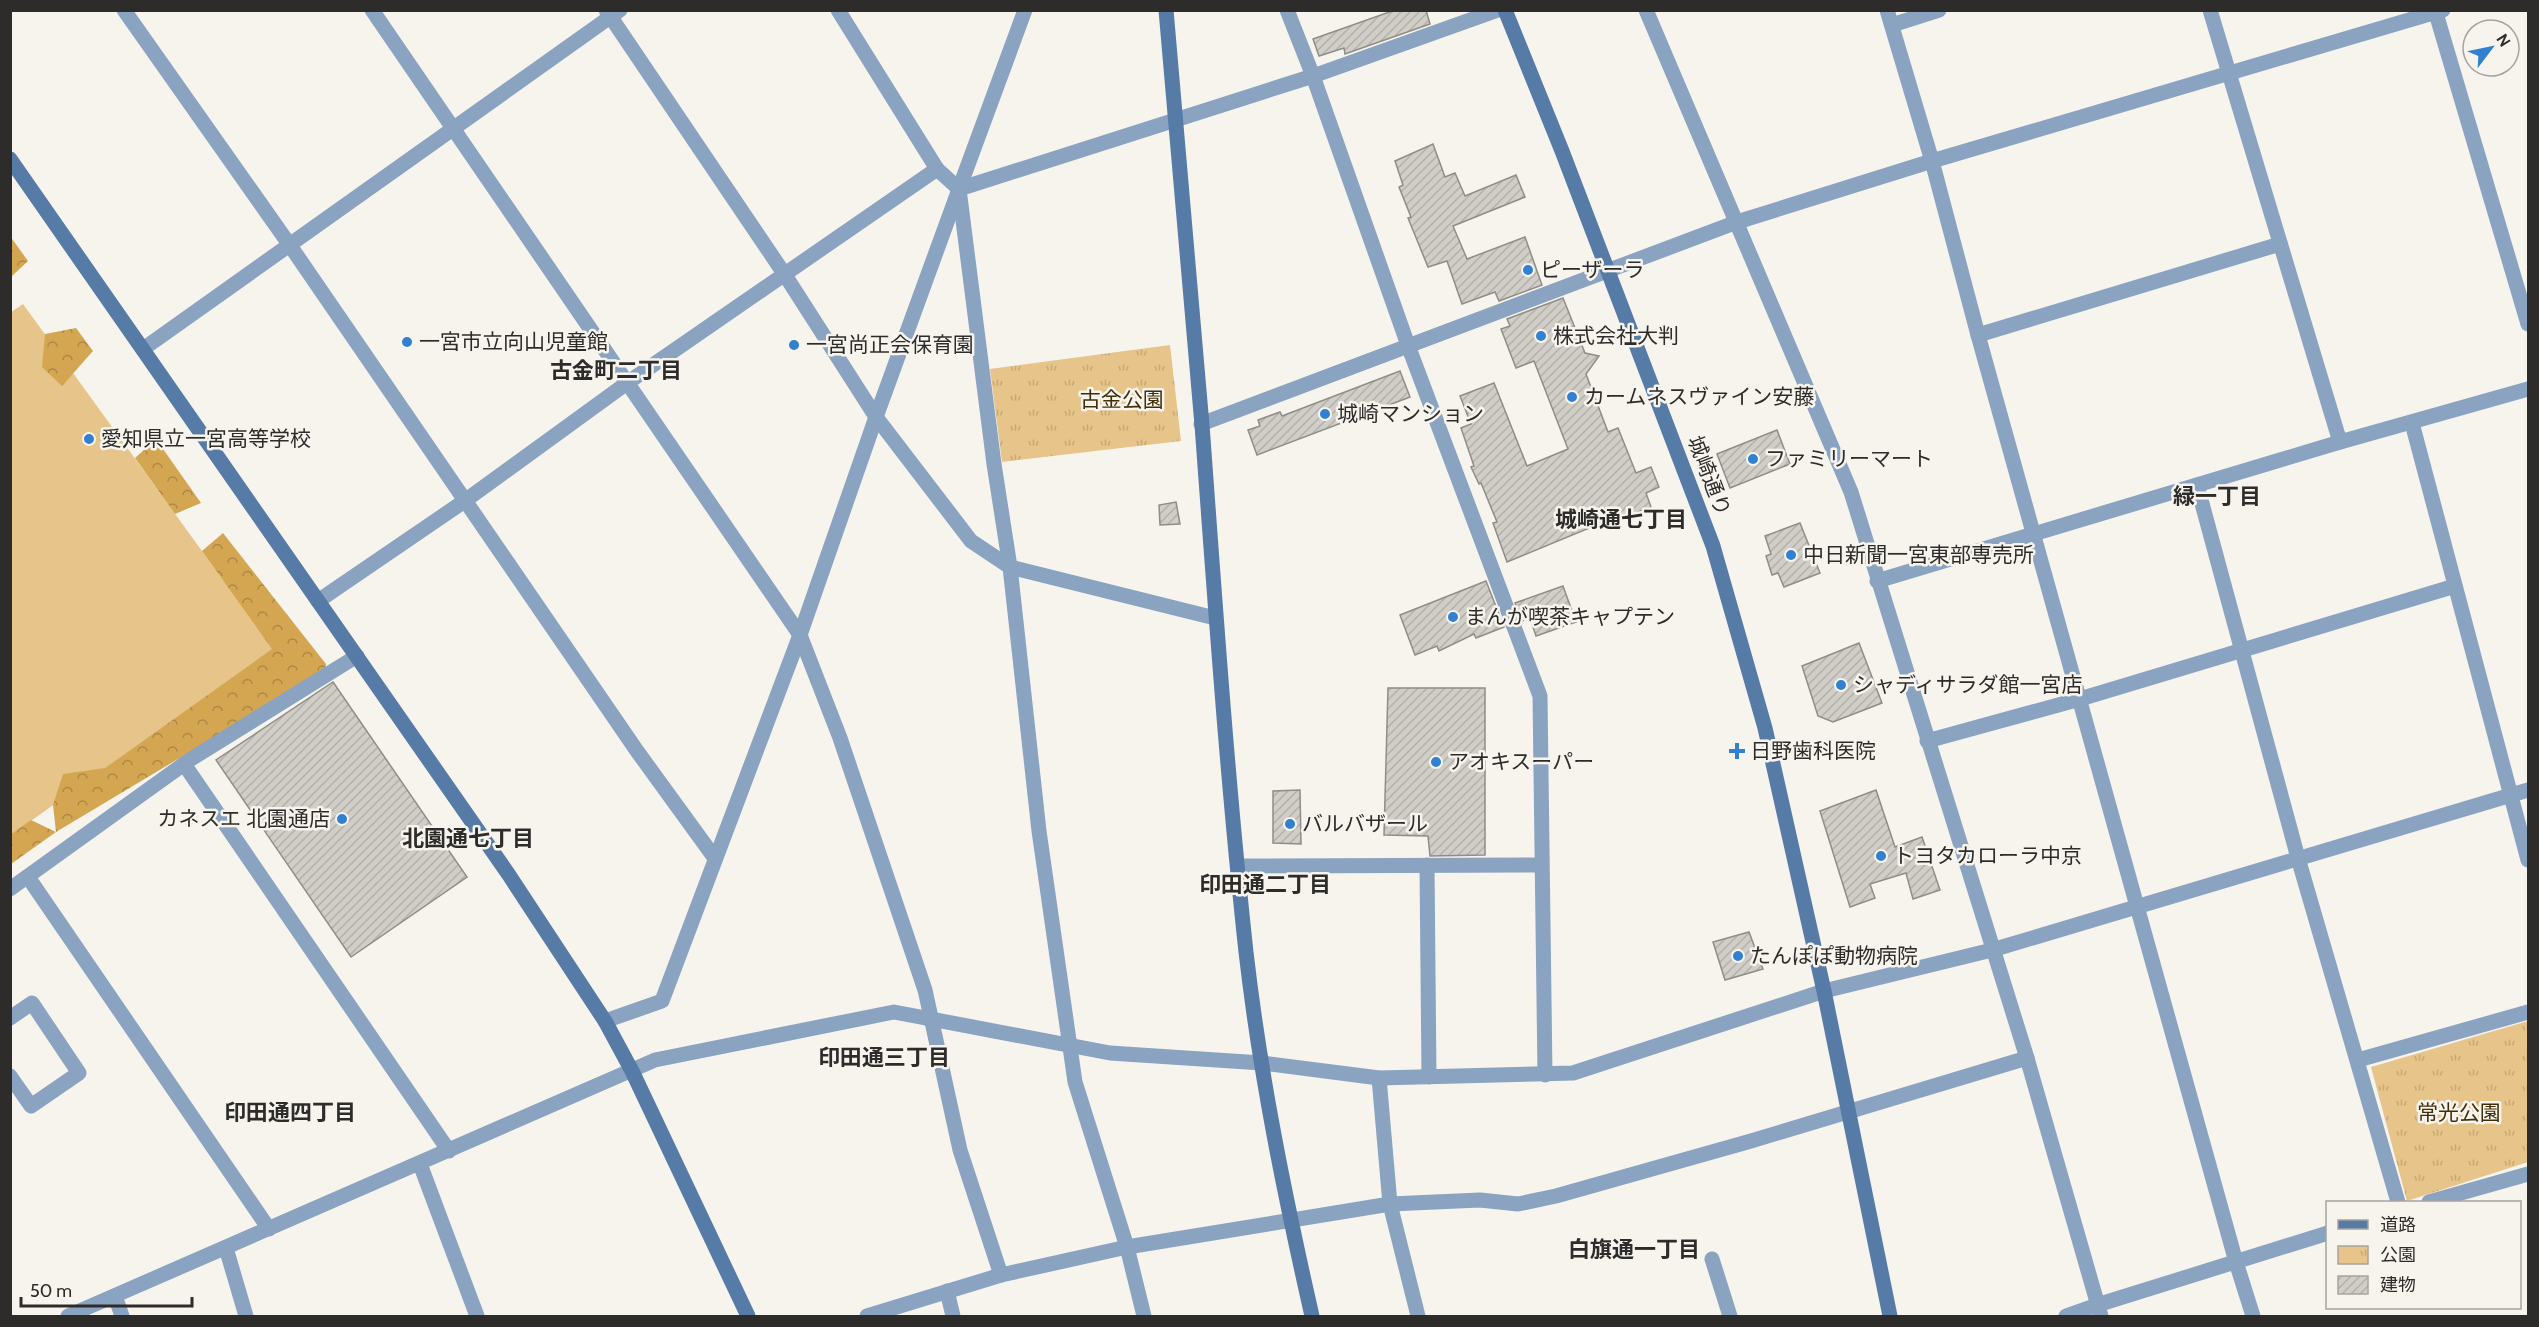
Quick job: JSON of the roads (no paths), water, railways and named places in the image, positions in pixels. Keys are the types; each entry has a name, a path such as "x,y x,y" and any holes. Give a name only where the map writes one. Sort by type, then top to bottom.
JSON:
{"street":[{"path":"124,10 714,857"},
{"path":"372,10 800,635 840,738 925,990 960,1150 1000,1275"},
{"path":"838,10 937,169 959,189 994,464 1010,567 1039,831 1075,1082 1127,1247 1144,1317"},
{"path":"605,1021 662,1001 714,857 800,635 876,417 1025,10"},
{"path":"1166,10 1202,424 1215,618 1246,953 1262,1063 1290,1220 1312,1317"},
{"path":"1287,10 1313,76 1409,348 1540,696 1545,1075"},
{"path":"959,189 1313,76 1498,10"},
{"name":"城崎通り","path":"1505,10 1563,151 1713,546 1765,728 1824,991 1890,1317"},
{"path":"1647,10 1851,492 2027,1058 2099,1311"},
{"path":"1939,10 1890,18 1932,161 1978,335 2253,1317"},
{"path":"2210,10 2340,442"},
{"path":"1202,424 1608,273 1737,222 1932,161 2438,11 2529,324"},
{"path":"143,348 613,13 876,417 971,541 1010,567 1215,618"},
{"path":"10,159 509,875 605,1021 632,1071 748,1317"},
{"path":"318,601 466,500 627,383 937,169"},
{"path":"1978,335 2280,244"},
{"path":"1877,581 2340,442 2529,389"},
{"path":"2412,423 2529,860"},
{"path":"2197,485 2298,858 2397,1201"},
{"path":"1927,741 2080,699 2456,586"},
{"path":"10,889 184,764 357,656"},
{"path":"184,764 449,1151"},
{"path":"68,1317 655,1059 894,1012 1110,1053 1262,1063 1379,1078 1573,1073 1824,991 1992,950 2529,790"},
{"path":"1427,865 1428,1077"},
{"path":"1239,866 1541,865"},
{"path":"28,877 269,1229"},
{"path":"10,1018 32,1003 79,1073 31,1106 10,1076"},
{"path":"2358,1060 2529,1012"},
{"path":"867,1317 1000,1275 1127,1247 1390,1204 1480,1200 1518,1204 1636,1174 2027,1058"},
{"path":"1379,1078 1390,1204 1418,1317"},
{"path":"420,1164 477,1317"},
{"path":"2436,1201 2529,1174"},
{"path":"2066,1317 2099,1311 2236,1262 2326,1234"},
{"path":"226,1248 246,1317"},
{"path":"1712,1259 1730,1317"},
{"path":"947,1291 952,1317"},
{"path":"115,1296 122,1317"}],"place":[{"name":"ピーザーラ","path":"1528,270"},
{"name":"株式会社大判","path":"1541,336"},
{"name":"一宮市立向山児童館","path":"407,342"},
{"name":"一宮尚正会保育園","path":"794,345"},
{"name":"カームネスヴァイン安藤","path":"1572,397"},
{"name":"城崎マンション","path":"1325,414"},
{"name":"愛知県立一宮高等学校","path":"89,439"},
{"name":"ファミリーマート","path":"1753,459"},
{"name":"中日新聞一宮東部専売所","path":"1791,555"},
{"name":"まんが喫茶キャプテン","path":"1453,617"},
{"name":"シャディサラダ館一宮店","path":"1841,685"},
{"name":"日野歯科医院","path":"1737,751"},
{"name":"アオキスーパー","path":"1436,762"},
{"name":"カネスエ 北園通店","path":"342,819"},
{"name":"バルバザール","path":"1290,824"},
{"name":"トヨタカローラ中京","path":"1881,856"},
{"name":"たんぽぽ動物病院","path":"1738,956"}],"district":[{"name":"古金町二丁目","path":"616,370"},
{"name":"緑一丁目","path":"2217,496"},
{"name":"城崎通七丁目","path":"1621,519"},
{"name":"北園通七丁目","path":"468,838"},
{"name":"印田通二丁目","path":"1265,884"},
{"name":"印田通三丁目","path":"884,1057"},
{"name":"印田通四丁目","path":"290,1112"},
{"name":"白旗通一丁目","path":"1634,1249"}],"park label":[{"name":"古金公園","path":"1122,400"},
{"name":"常光公園","path":"2459,1113"}]}
